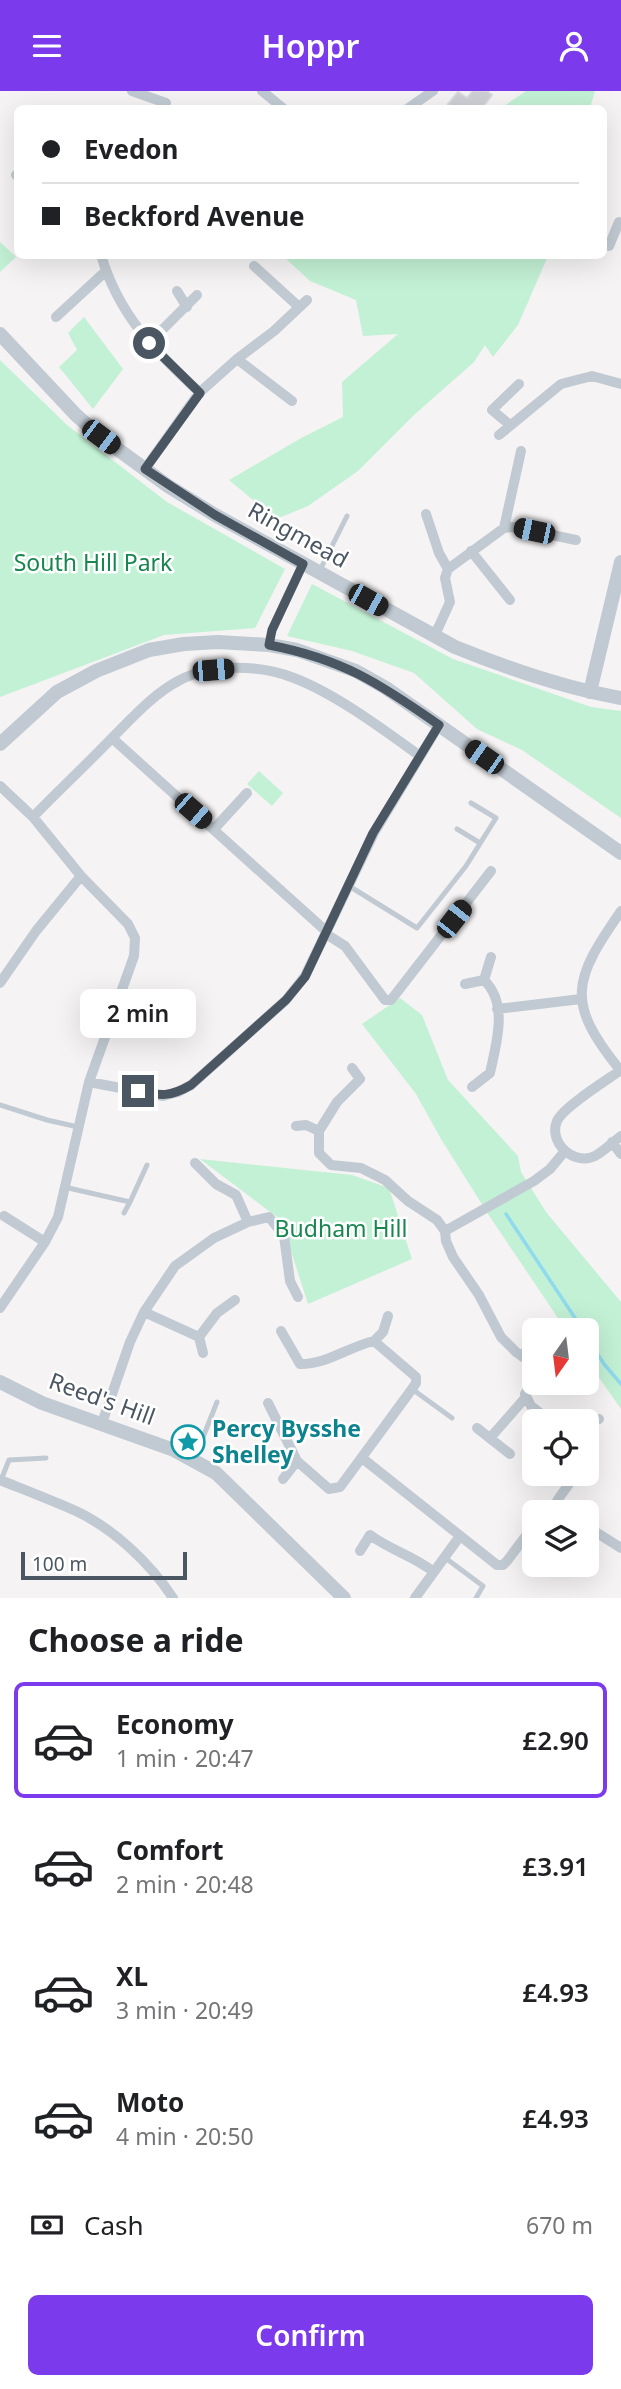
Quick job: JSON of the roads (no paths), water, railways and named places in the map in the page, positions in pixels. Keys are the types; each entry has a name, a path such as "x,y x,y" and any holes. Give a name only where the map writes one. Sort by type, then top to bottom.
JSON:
{"street":[{"path":"132,91 166,103"},
{"path":"262,91 279,105"},
{"path":"413,105 433,91"},
{"path":"609,246 620,221"},
{"path":"103,259 127,315 149,343 200,393"},
{"path":"145,469 200,393 237,359 275,331 302,303 254,266"},
{"path":"56,317 106,271"},
{"path":"177,291 187,307"},
{"path":"149,343 197,295"},
{"name":"Ringmead","path":"0,334 76,415 145,469 215,515 434,637 496,664 590,692 621,698"},
{"path":"237,359 292,401"},
{"path":"499,435 561,384 592,376 621,384"},
{"path":"510,425 492,410 519,384"},
{"path":"504,528 521,451"},
{"path":"426,514 439,553 448,569"},
{"path":"434,637 450,602 445,578 448,569 504,528 513,527 576,540"},
{"path":"471,551 510,600"},
{"path":"590,692 621,562"},
{"path":"0,744 57,692 96,671 149,650 218,642 269,645 320,657 356,671 386,688 621,853"},
{"path":"33,817 155,696 182,679 213,670 270,670 296,678 347,707 420,756"},
{"path":"89,1082 163,1096 178,1092 191,1085 286,1000 305,977 373,833 439,725"},
{"path":"112,739 327,933 345,946 385,1000 391,1000 491,871"},
{"path":"0,786 33,817 81,876 128,924 135,938 134,956 89,1082 58,1217 45,1242 0,1308"},
{"path":"214,829 247,793"},
{"path":"0,983 4,969 81,876"},
{"path":"621,911 596,947 585,970 581,999 595,1037 621,1070 565,1111 557,1121 555,1132 558,1143 565,1151 585,1158 594,1156 617,1139 621,1154"},
{"path":"484,980 491,957"},
{"path":"465,984 484,980"},
{"path":"472,1087 490,1073 500,1025 489,985 484,980"},
{"path":"497,1009 581,999"},
{"path":"352,1068 360,1080"},
{"path":"372,1073 360,1080 337,1102 319,1131 319,1153 331,1165 361,1168 385,1180 408,1201 437,1220 445,1231 453,1257 479,1295 501,1337 522,1356"},
{"path":"296,1126 306,1125 319,1131"},
{"path":"445,1231 534,1181 550,1169 565,1151"},
{"path":"195,1163 216,1184 236,1195 248,1222"},
{"path":"4,1216 45,1242"},
{"path":"102,1423 122,1360 144,1313 175,1266 214,1238 248,1222 269,1217 284,1236 290,1281 298,1297"},
{"path":"199,1337 217,1313 235,1300"},
{"path":"144,1313 199,1337"},
{"path":"281,1331 300,1364 323,1362 361,1344 374,1341 383,1332 388,1316"},
{"path":"199,1337 203,1353"},
{"path":"268,1403 297,1461 329,1489 340,1487 416,1383 414,1374 374,1341"},
{"name":"Reed's Hill","path":"0,1382 42,1403 174,1450 216,1473 344,1598"},
{"path":"490,1438 526,1397 535,1409"},
{"path":"477,1428 510,1454"},
{"path":"362,1458 497,1565 503,1565 522,1540"},
{"path":"283,1479 297,1461"},
{"path":"1,1480 78,1512 106,1530 150,1568 173,1598"},
{"path":"599,1534 621,1548"},
{"path":"360,1551 370,1535 391,1550 412,1557 434,1572"},
{"path":"415,1598 460,1535"}],"lane":[{"path":"319,572 347,516"},
{"path":"269,645 272,630 303,564"},
{"path":"349,886 416,928 466,866 496,818 471,803"},
{"path":"457,829 480,843"},
{"path":"0,1105 78,1127"},
{"path":"124,1213 147,1165"},
{"path":"64,1187 130,1202"},
{"path":"412,1389 452,1418"},
{"path":"194,1460 217,1402"},
{"path":"1,1480 9,1460 46,1458"},
{"path":"444,1557 483,1586 476,1598"}],"waterway":[{"path":"506,1214 575,1318"},
{"path":"599,1356 621,1384"}],"place":[{"name":"Percy Bysshe Shelley","path":"188,1442"}],"park label":[{"name":"South Hill Park","path":"93,563"},
{"name":"Budham Hill","path":"341,1229"}]}
